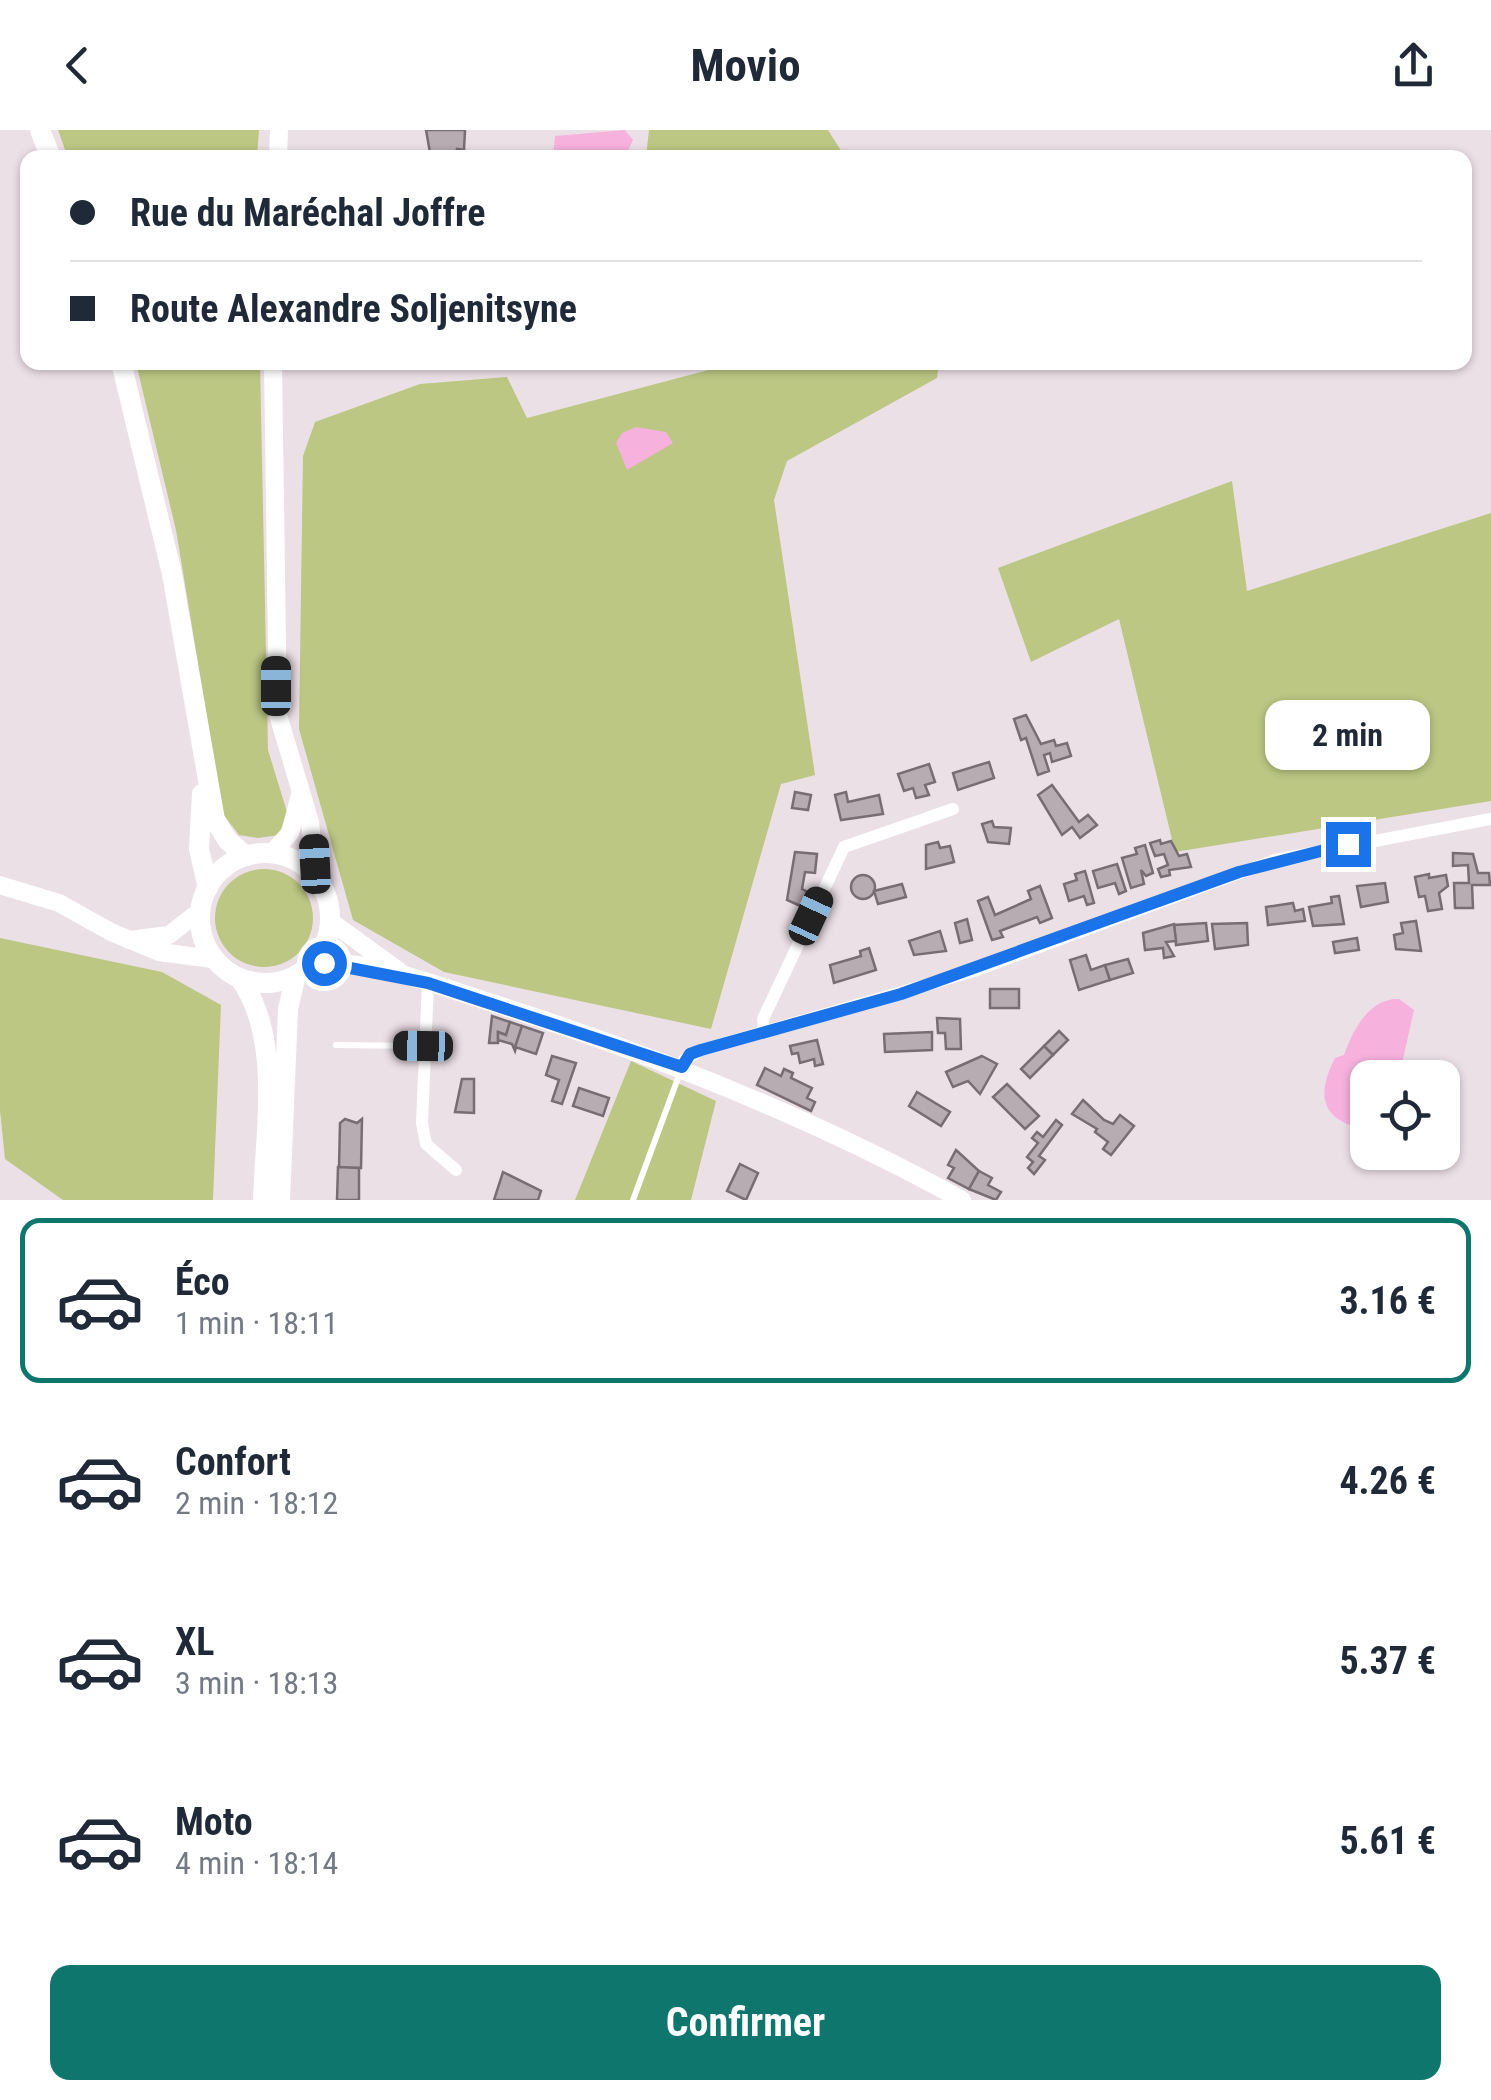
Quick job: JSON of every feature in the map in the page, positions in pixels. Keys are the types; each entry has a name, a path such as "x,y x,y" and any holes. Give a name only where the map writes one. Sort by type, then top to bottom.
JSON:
{"main road":[{"path":"122,370 172,574 215,820 228,842 246,856"},
{"path":"203,762 198,849 208,888"},
{"path":"264,1200 264,1050 258,1010 241,980 212,959 200,911 216,873 246,856 271,854 286,858 316,879 330,921 326,944 304,970 288,1009 280,1200"},
{"path":"241,980 260,982 304,970"}],"street":[{"path":"273,370 276,686 282,734 310,822 316,879"},
{"path":"271,854 290,833 300,794"},
{"path":"764,1031 762,1019 844,847 953,809"},
{"path":"682,1067 690,1054 974,971 1275,860 1491,819"},
{"path":"1,886 59,902 127,940 159,952 212,959"},
{"path":"127,940 169,935 200,911"},
{"path":"330,921 358,945 420,981"},
{"path":"304,970 348,964 420,981 682,1067 962,1200"},
{"path":"420,981 426,1144 456,1170"}],"lane":[{"path":"336,1045 423,1046"},
{"path":"633,1200 682,1067"}],"green space":[{"path":"58,130 259,130 258,150 65,150"},
{"path":"649,130 828,130 841,150 647,150"},
{"path":"138,370 260,370 268,750 287,812 279,835 239,835 223,814 176,530"},
{"path":"709,370 938,370 937,378 787,461 774,500 815,775 781,784 711,1029 444,972 353,920 299,729 303,456 315,422 420,384 507,377 527,418"},
{"path":"1232,481 1247,591 1491,513 1491,801 1175,852 1119,619 1031,662 998,568"},
{"path":"264,869 283,872 299,883 310,899 310,937 299,953 283,964 264,967 245,964 229,953 218,937 215,918 218,899 229,883 245,872"},
{"path":"0,938 162,972 221,1005 213,1200 63,1200 5,1159 0,1110"},
{"path":"631,1061 716,1101 691,1200 575,1200"}],"shaded area":[{"path":"625,130 633,140 628,150 554,150 555,136"},
{"path":"636,427 666,432 673,443 627,470 616,443 622,433"},
{"path":"1399,999 1414,1010 1403,1060 1350,1060 1350,1125 1332,1114 1324,1096 1325,1084 1335,1058 1344,1055 1357,1026 1371,1010 1388,1000"}],"building":[{"path":"426,130 465,130 464,150 430,150"},
{"path":"1026,715 1041,744 1054,740 1056,746 1067,743 1071,756 1052,762 1050,753 1044,755 1049,771 1038,775 1026,738 1021,740 1014,719"},
{"path":"989,762 994,778 958,790 953,773"},
{"path":"929,764 935,782 925,785 929,795 916,798 913,788 904,791 898,774"},
{"path":"1052,785 1079,822 1088,815 1097,825 1080,838 1072,827 1062,835 1038,795"},
{"path":"795,792 811,795 808,810 792,808"},
{"path":"846,792 848,802 879,795 883,814 841,820 835,795"},
{"path":"992,821 994,827 1011,828 1009,844 988,842 982,824"},
{"path":"1160,840 1161,844 1171,841 1179,856 1187,854 1191,867 1169,870 1170,875 1161,877 1158,869 1168,865 1164,854 1155,856 1150,843"},
{"path":"938,842 940,848 950,846 954,862 926,869 926,845"},
{"path":"1145,845 1153,873 1146,876 1141,870 1144,884 1131,888 1122,858 1137,854 1135,848"},
{"path":"795,852 817,854 815,873 805,872 802,889 812,894 805,908 787,900"},
{"path":"1453,853 1473,854 1478,873 1489,873 1490,885 1472,885 1473,908 1455,908 1454,883 1469,883 1468,865 1453,866"},
{"path":"1117,864 1126,891 1119,894 1115,883 1098,888 1093,871"},
{"path":"1085,871 1094,903 1087,905 1084,896 1069,901 1064,884 1077,880 1075,874"},
{"path":"1429,874 1429,878 1446,875 1448,886 1439,893 1442,909 1428,911 1425,896 1419,897 1415,877"},
{"path":"863,875 875,887 863,899 851,887"},
{"path":"1385,883 1388,902 1361,907 1357,886"},
{"path":"902,884 906,897 878,904 874,891"},
{"path":"1040,886 1052,918 1040,923 1037,917 1000,931 1003,937 992,940 978,901 988,897 995,915 1031,899 1028,891"},
{"path":"1339,896 1344,924 1313,926 1309,907 1332,903 1331,897"},
{"path":"1293,903 1295,911 1303,909 1305,921 1268,925 1266,907"},
{"path":"967,919 972,940 960,943 955,923"},
{"path":"1416,921 1421,951 1396,949 1394,935 1403,933 1401,923"},
{"path":"1206,923 1208,941 1176,945 1174,925"},
{"path":"1247,923 1248,945 1215,949 1212,924"},
{"path":"1174,924 1176,941 1166,942 1174,956 1164,958 1163,948 1145,950 1143,933"},
{"path":"940,931 946,951 914,955 909,941"},
{"path":"1357,938 1359,950 1335,953 1333,942"},
{"path":"869,948 876,970 834,983 830,965 861,956 860,951"},
{"path":"1086,955 1091,970 1105,965 1110,980 1079,990 1070,960"},
{"path":"1128,959 1133,973 1110,980 1105,965"},
{"path":"990,989 1019,989 1019,1008 990,1008"},
{"path":"492,1016 510,1022 506,1035 498,1032 498,1043 489,1043"},
{"path":"937,1018 960,1019 961,1049 946,1049 945,1033 938,1033"},
{"path":"510,1022 522,1026 515,1051 512,1044 498,1040 498,1032 506,1035"},
{"path":"522,1026 543,1033 536,1054 515,1047"},
{"path":"1059,1031 1068,1040 1053,1055 1044,1046"},
{"path":"932,1032 932,1050 885,1052 884,1034"},
{"path":"817,1040 823,1064 815,1066 814,1059 800,1063 798,1053 792,1054 790,1046"},
{"path":"1044,1046 1053,1055 1030,1078 1021,1069"},
{"path":"552,1056 576,1063 562,1104 552,1101 559,1080 546,1075"},
{"path":"982,1056 997,1064 980,1094 968,1081 953,1087 946,1072"},
{"path":"765,1068 781,1076 784,1069 793,1073 791,1078 812,1088 807,1098 815,1102 811,1111 757,1085"},
{"path":"462,1079 474,1079 474,1113 455,1112"},
{"path":"1007,1084 1039,1116 1025,1129 993,1097"},
{"path":"579,1088 609,1098 603,1116 573,1106"},
{"path":"917,1092 950,1112 941,1126 909,1106"},
{"path":"1083,1100 1104,1120 1113,1124 1120,1115 1134,1126 1111,1155 1103,1149 1108,1142 1095,1132 1097,1129 1072,1114"},
{"path":"345,1119 357,1123 362,1119 361,1168 339,1168 340,1123"},
{"path":"1056,1120 1062,1125 1039,1156 1045,1160 1034,1174 1028,1168 1033,1162 1027,1157 1038,1143 1032,1138 1037,1132 1043,1137"},
{"path":"956,1150 979,1171 969,1189 948,1178 954,1168 948,1165"},
{"path":"740,1164 758,1173 746,1200 727,1191"},
{"path":"338,1167 359,1168 359,1200 337,1200"},
{"path":"979,1171 992,1178 988,1185 1001,1192 996,1200 969,1189"},
{"path":"503,1172 541,1191 538,1200 494,1200"}],"route":[{"path":"324,963 348,964 428,983 682,1067 690,1054 701,1050 974,971 1239,872 1312,850 1348,844"}]}
